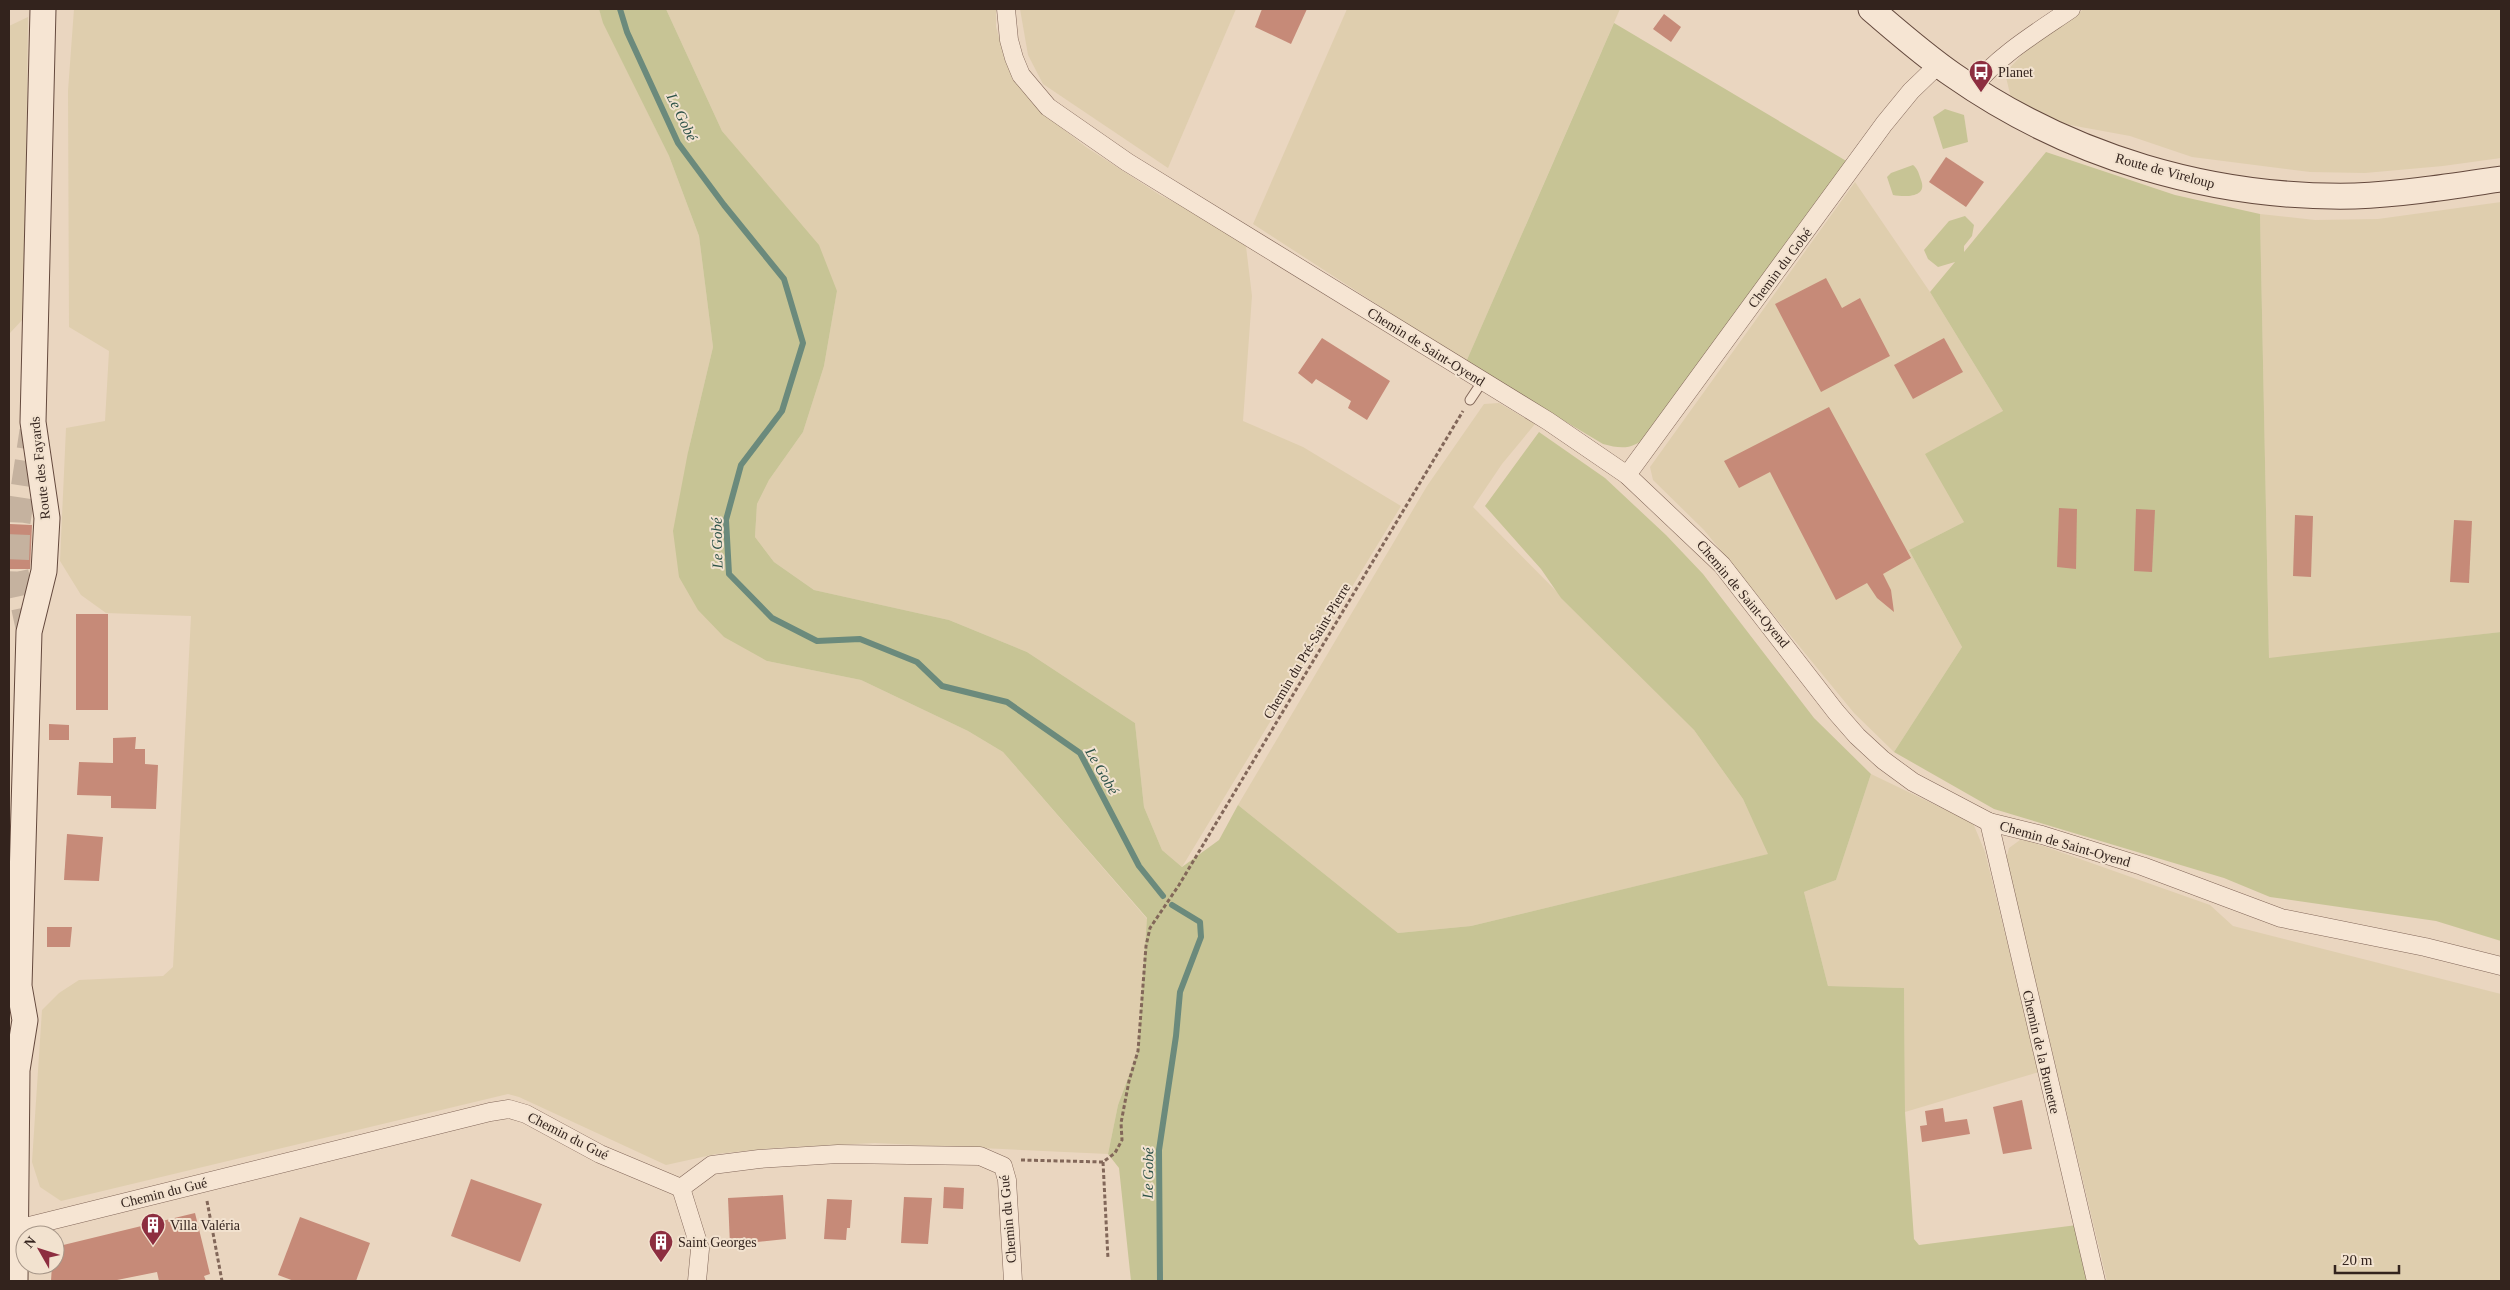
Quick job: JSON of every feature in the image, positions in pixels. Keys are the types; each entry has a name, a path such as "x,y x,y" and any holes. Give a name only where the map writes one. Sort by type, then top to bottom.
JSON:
{"main road":[{"name":"Route des Fayards","path":"17,1070 24,1020 14,995 29,632 44,571 47,518 33,422 43,9"},
{"name":"Route de Vireloup","path":"1871,9 1938,65 1972,88 2036,125 2085,147 2132,164 2220,186 2265,193 2357,196 2501,179"},
{"path":"9,1042 17,1070 12,1230 15,1281"}],"street":[{"name":"Chemin de Saint-Oyend","path":"1006,9 1009,40 1021,75 1048,107 1128,162 1548,421 1627,475 1722,565 1836,712 1883,760 1913,782 1989,822 2042,835 2142,866 2281,918 2425,947 2501,966"},
{"path":"1972,88 1984,72 2003,56 2071,9"},
{"name":"Chemin du Gobé","path":"1627,475 1884,124 1911,91 1938,65"},
{"name":"Chemin de la Brunette","path":"1989,822 2096,1281"},
{"name":"Chemin du Gué","path":"12,1230 490,1112 509,1109 526,1114 600,1154 681,1188 712,1165 759,1159 838,1154 980,1156 1003,1166 1007,1180 1013,1281"},
{"path":"681,1188 700,1249 697,1281"}],"lane":[{"path":"1470,400 1482,382"}],"path":[{"name":"Chemin du Pré-Saint-Pierre","path":"1104,1162 1115,1153 1122,1140 1121,1124 1129,1081 1138,1051 1146,946 1150,928 1188,870 1470,400"},
{"path":"1003,1166 1013,1160 1104,1162 1108,1259"},
{"path":"204,1183 222,1281"}],"shaded area":[{"path":"74,9 599,9 604,23 669,156 699,236 713,347 688,452 767,661 861,680 968,731 1003,752 1147,919 1138,1051 1118,1105 1108,1154 875,1143 774,1148 716,1154 666,1165 519,1097 508,1094 61,1201 40,1187 32,1162 42,1010 59,993 79,980 163,976 173,967 191,616 106,613 81,595 60,561 66,428 105,421 109,351 69,327 68,91"},
{"path":"599,9 666,9 722,131 819,245 837,291 824,366 803,432 769,480 757,504 755,537 774,562 814,590 949,620 1027,652 1135,723 1144,807 1162,850 1182,867 1219,840 1238,805 1398,933 1471,926 1768,854 1743,799 1694,730 1561,598 1541,569 1485,506 1539,432 1605,478 1666,535 1703,574 1814,718 1871,774 1836,880 1804,892 1828,986 1904,988 1905,1112 1914,1239 1919,1245 2077,1225 2090,1281 1131,1281 1119,1168 1108,1154 1118,1105 1138,1051 1147,918 1003,752 968,731 861,680 767,661 724,637 698,610 679,577 673,531 688,452 713,347 699,236 669,156 603,23"},
{"path":"666,9 996,9 996,27 1010,73 1039,110 1086,147 1160,195 1245,238 1252,296 1243,421 1303,447 1401,506 1182,867 1162,850 1144,807 1135,723 1027,652 949,620 814,590 774,562 755,537 757,504 769,480 803,432 824,366 837,291 754,171 722,131"},
{"path":"1020,9 1236,9 1168,168 1043,84 1028,55"},
{"path":"1347,9 1620,9 1466,362 1253,224"},
{"path":"2084,9 2501,9 2501,158 2443,166 2365,173 2310,172 2192,157 2130,136 2059,123 2011,98 2005,73 2031,45"},
{"path":"28,17 24,318 9,334 9,26"},
{"path":"1614,23 1848,162 1647,435 1632,446 1627,447 1603,444 1466,362"},
{"path":"1945,109 1964,115 1968,142 1943,149 1933,117"},
{"path":"2046,152 2175,195 2260,214 2269,658 2501,632 2501,941 2436,921 2270,897 2224,878 1994,809 1894,752 1962,647 1909,550 1964,522 1925,454 2003,411 1930,292 1955,262 1938,267 1928,259 1924,250 1949,221 1965,216 1974,225 1972,236 1964,246 1964,252"},
{"path":"1913,165 1920,176 1921,190 1909,196 1893,195 1887,177 1891,173"},
{"path":"1855,182 1930,292 2003,411 1964,522 1909,550 1962,647 1894,752 1854,713 1704,530 1653,480 1650,467"},
{"path":"2501,202 2501,632 2269,659 2260,214 2315,220 2378,219"},
{"path":"1499,403 1535,424 1502,464 1473,507 1694,730 1743,799 1769,854 1471,926 1398,933 1238,805 1427,486 1484,404"},
{"path":"1871,774 1973,823 1985,852 2039,1072 1905,1112 1904,988 1828,986 1804,892 1836,880"},
{"path":"2020,840 2029,841 2210,905 2233,926 2501,994 2501,1281 2107,1281 2006,859 2009,848"}],"building":[{"path":"1262,9 1307,9 1291,44 1255,27"},
{"path":"1664,14 1681,27 1671,42 1653,29"},
{"path":"1946,157 1984,182 1966,207 1929,182"},
{"path":"1826,278 1842,308 1860,298 1890,356 1821,392 1775,304"},
{"path":"1322,338 1390,381 1367,420 1348,408 1351,401 1316,379 1312,384 1298,373"},
{"path":"1944,338 1963,372 1913,399 1894,365"},
{"path":"1829,407 1911,558 1883,574 1891,590 1894,612 1877,598 1867,583 1836,600 1770,472 1739,488 1724,461"},
{"path":"2059,508 2077,509 2076,569 2057,567"},
{"path":"2136,509 2155,510 2152,572 2134,571"},
{"path":"2295,515 2313,516 2311,577 2293,576"},
{"path":"2454,520 2472,521 2469,583 2450,582"},
{"path":"10,524 32,525 30,569 9,569"},
{"path":"76,614 108,614 108,710 76,710"},
{"path":"49,724 69,725 69,740 49,740"},
{"path":"136,737 135,749 145,749 145,764 158,765 156,809 111,808 111,796 77,795 79,762 113,763 113,738"},
{"path":"67,834 103,837 99,881 64,880"},
{"path":"47,927 72,927 70,947 47,947"},
{"path":"2022,1100 2032,1149 2003,1154 1993,1107"},
{"path":"1943,1108 1945,1122 1967,1119 1970,1134 1922,1142 1920,1126 1927,1125 1925,1111"},
{"path":"471,1179 542,1204 520,1262 451,1236"},
{"path":"944,1187 964,1188 963,1209 943,1208"},
{"path":"783,1195 786,1239 730,1245 728,1198"},
{"path":"904,1197 932,1198 928,1244 901,1243"},
{"path":"827,1199 852,1200 850,1228 847,1228 846,1240 824,1239"},
{"name":"Villa Valéria","path":"195,1213 210,1274 204,1276 206,1281 159,1281 157,1272 112,1281 51,1281 51,1275 65,1275 65,1245"},
{"path":"300,1217 370,1243 356,1281 294,1281 278,1275"}],"waterway":[{"name":"Le Gobé","path":"620,9 627,32 678,143 724,205 784,279 803,343 782,411 741,465 726,520 729,574 772,618 817,641 860,639 917,662 942,686 1007,702 1080,753 1139,866 1163,896"},
{"name":"Le Gobé","path":"1160,1281 1159,1150 1176,1036 1180,992 1201,937 1200,922 1172,905"}],"tunnel":[{"path":"29,632 16,572 18,522 32,431"}],"place":[{"name":"Planet","path":"1981,93"},
{"name":"Villa Valéria","path":"153,1246"},
{"name":"Saint Georges","path":"661,1263"}]}
